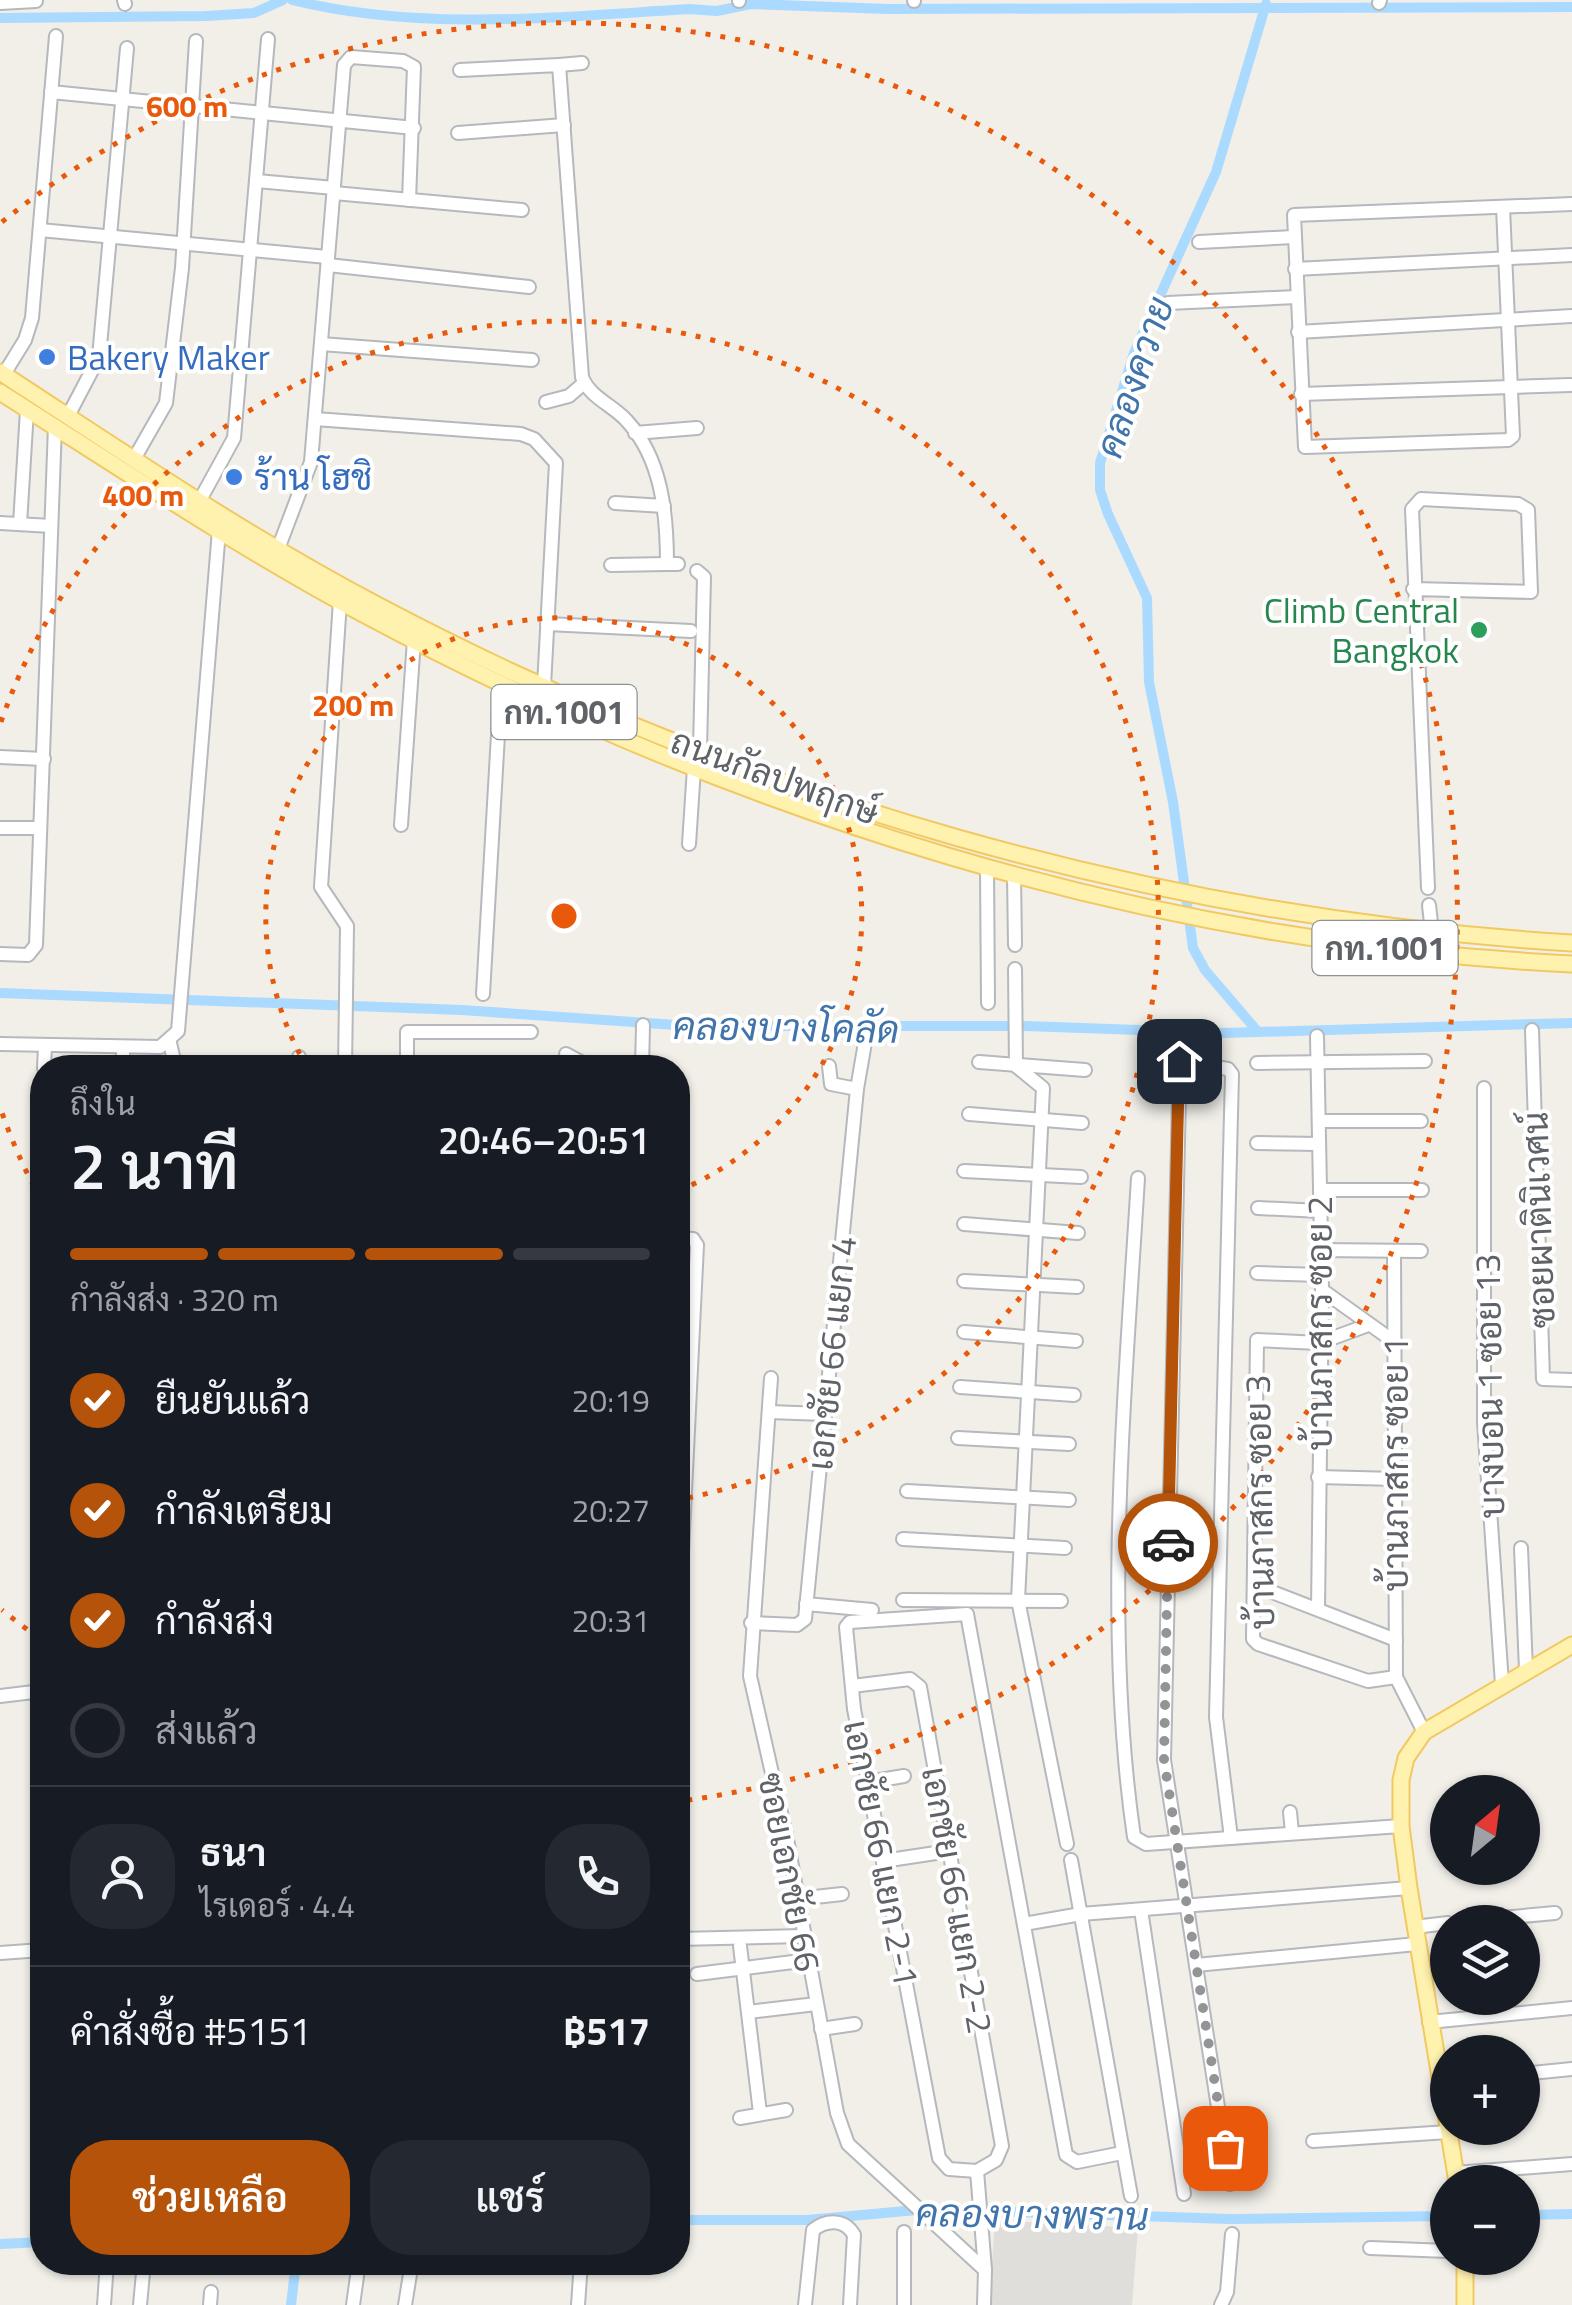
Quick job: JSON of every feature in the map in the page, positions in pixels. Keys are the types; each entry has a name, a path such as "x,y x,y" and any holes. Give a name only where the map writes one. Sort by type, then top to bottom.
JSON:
{"main road":[{"name":"ถนนกัลปพฤกษ์","path":"2,373 200,500 373,603 544,686 700,750 868,811 1031,858 1178,891 1432,932 1572,944"},
{"name":"ถนนกัลปพฤกษ์","path":"0,392 219,530 414,640 501,684 694,768 857,828 987,868 1179,914 1366,946 1572,964"},
{"path":"1433,2035 1401,1826 1404,1769 1424,1732 1572,1645"},
{"path":"1465,2275 1465,2305"}],"street":[{"path":"0,3 36,1"},
{"path":"2,373 25,340 32,318 56,36"},
{"path":"200,500 234,438 268,39"},
{"path":"134,458 166,403 183,243 196,41"},
{"path":"68,416 96,368 127,48"},
{"path":"278,548 310,469 340,119 346,61 350,57 403,61 414,68 409,200"},
{"path":"460,70 582,63"},
{"path":"559,65 584,383 635,433 652,460 664,506 672,564 611,565"},
{"path":"51,92 414,128"},
{"path":"458,133 564,125"},
{"path":"257,181 522,210"},
{"path":"1503,207 1515,431 1508,440 1309,448 1303,444 1291,222 1302,212 1572,204"},
{"path":"40,230 251,249 530,287"},
{"path":"1199,242 1293,237"},
{"path":"1295,269 1572,255"},
{"path":"1168,303 1296,297"},
{"path":"1298,332 1572,316"},
{"path":"321,344 532,360"},
{"path":"546,402 569,396 584,383"},
{"path":"1301,394 1570,385"},
{"path":"20,524 28,410"},
{"path":"314,419 521,434 549,451 556,463 544,686"},
{"path":"0,954 28,955 34,950 55,426"},
{"path":"635,433 697,428"},
{"path":"1413,589 1531,592 1528,510 1518,504 1417,501 1411,512 1413,589 1428,888"},
{"path":"616,503 664,506"},
{"path":"0,523 51,526"},
{"path":"0,1044 123,1049 170,1042 178,1032 219,530"},
{"path":"697,571 704,577 700,750"},
{"path":"340,601 321,887 347,926 346,1055"},
{"path":"547,624 691,631"},
{"path":"401,825 414,640"},
{"path":"483,994 501,684"},
{"path":"0,757 44,759"},
{"path":"689,844 694,768"},
{"path":"0,828 40,828"},
{"path":"987,868 988,1003"},
{"path":"1014,874 1015,945"},
{"path":"1430,905 1432,932"},
{"path":"1015,970 1016,1066 1043,1088 1018,1600 1067,1844"},
{"path":"642,1055 643,1025"},
{"name":"ซอยผาตินิเวศน์","path":"1532,1030 1543,1379 1572,1380"},
{"name":"เอกชัย 66 แยก 4","path":"806,1604 857,1089 867,1031"},
{"path":"407,1055 407,1032 531,1032"},
{"name":"บ้านภาสกร ซอย 2","path":"1316,1036 1321,1190 1318,1610"},
{"path":"170,1042 173,1055"},
{"path":"45,1046 45,1055"},
{"path":"123,1049 123,1055"},
{"path":"1230,2184 1164,1760 1179,1057 1228,1069 1232,1074 1216,1716 1231,1838"},
{"path":"1257,1063 1425,1061"},
{"path":"979,1062 1086,1070"},
{"path":"829,1066 831,1084 857,1089"},
{"name":"บางบอน 1 ซอย 13","path":"1484,1088 1484,1422 1502,1684"},
{"path":"969,1114 1082,1123"},
{"path":"1319,1121 1421,1120"},
{"path":"1257,1143 1318,1144"},
{"path":"964,1172 1080,1177"},
{"path":"1138,1178 1126,1367 1118,1679 1122,1754 1136,1840 1178,1842 1401,1826"},
{"path":"1321,1190 1422,1190"},
{"path":"1258,1208 1321,1211"},
{"path":"964,1224 1078,1233"},
{"path":"690,1240 698,1245 690,1401"},
{"path":"1320,1250 1422,1251"},
{"name":"บ้านภาสกร ซอย 1","path":"1394,1251 1396,1677"},
{"path":"1257,1272 1321,1283 1368,1325 1396,1343"},
{"path":"964,1281 1077,1286"},
{"path":"1319,1342 1368,1325"},
{"path":"964,1332 1076,1341"},
{"name":"บ้านภาสกร ซอย 3","path":"1319,1342 1257,1340 1254,1642 1368,1681 1396,1677"},
{"name":"ซอยเอกชัย 66","path":"772,1378 750,1676 841,2130 848,2144 984,2270"},
{"path":"960,1387 1074,1395"},
{"path":"769,1412 824,1414"},
{"path":"958,1438 1069,1444"},
{"path":"1318,1477 1396,1478"},
{"path":"907,1491 1069,1500"},
{"path":"903,1539 1065,1548"},
{"path":"1521,1548 1526,1670"},
{"path":"1254,1586 1396,1640"},
{"path":"903,1600 1061,1601"},
{"path":"751,1623 797,1625 805,1619 806,1604 872,1610"},
{"name":"เอกชัย 66 แยก 2-1","path":"977,2171 949,2169 940,2158 868,1782 852,1686 847,1623 965,1612 1024,1924"},
{"path":"1396,1677 1424,1732"},
{"name":"เอกชัย 66 แยก 2-2","path":"852,1686 917,1680 1002,2146 996,2160 977,2171"},
{"path":"0,1696 30,1692"},
{"path":"868,1782 904,1776"},
{"path":"1290,1812 1292,1834"},
{"path":"883,1861 949,1851"},
{"path":"1071,1860 1131,2196"},
{"path":"1122,2153 1077,2162 1066,2154 1024,1924 1082,1914 1409,1888"},
{"path":"797,1900 842,1894"},
{"path":"1141,1910 1184,2194"},
{"path":"1540,1913 1554,1912"},
{"path":"1196,1965 1430,1930"},
{"path":"690,1939 803,1936"},
{"path":"740,1946 760,2113"},
{"path":"0,1953 30,1951"},
{"path":"697,1974 793,1962"},
{"path":"748,2012 816,2004"},
{"path":"1430,2022 1572,2008"},
{"path":"821,2029 855,2024"},
{"path":"1540,2072 1572,2069"},
{"path":"740,2118 786,2110"},
{"path":"1313,2141 1430,2133"},
{"path":"1540,2168 1572,2164"},
{"path":"977,2171 984,2305"},
{"path":"805,2305 813,2230 837,2222 846,2224 854,2235 850,2305"},
{"path":"904,2232 904,2305"},
{"path":"1221,2305 1227,2292 1232,2234"},
{"path":"1370,2248 1430,2250"},
{"path":"104,2305 106,2275"},
{"path":"140,2305 143,2275"},
{"path":"352,2305 357,2275"},
{"path":"405,2305 410,2275"},
{"path":"578,2305 580,2275"}],"shaded area":[{"path":"995,2220 1138,2228 1132,2305 989,2305"}],"waterway":[{"path":"0,18 254,13 283,0"},
{"path":"292,0 390,16 490,20 689,9 717,11 751,4 888,9 1572,7"},
{"name":"คลองควาย","path":"1258,1032 1205,970 1193,948 1173,802 1149,682 1147,598 1108,514 1100,490 1100,463 1134,353 1216,172 1266,4"},
{"name":"คลองบางโคลัด","path":"0,993 462,1010 690,1026 1026,1026 1223,1033 1572,1023"},
{"name":"คลองบางพราน","path":"690,2220 807,2220 928,2209 1231,2219 1430,2216"},
{"name":"คลองบางพราน","path":"1540,2215 1572,2214"},
{"name":"คลองบางพราน","path":"0,2244 30,2243"},
{"path":"291,2305 294,2275"}],"way so far":[{"path":"1168,1543 1164,1760 1225,2148"}],"place":[{"name":"Bakery Maker","path":"47,357"},
{"name":"ร้าน โฮชิ","path":"234,477"},
{"name":"Climb Central Bangkok","path":"1479,630"}],"route":[{"path":"1168,1543 1179,1061"}]}
